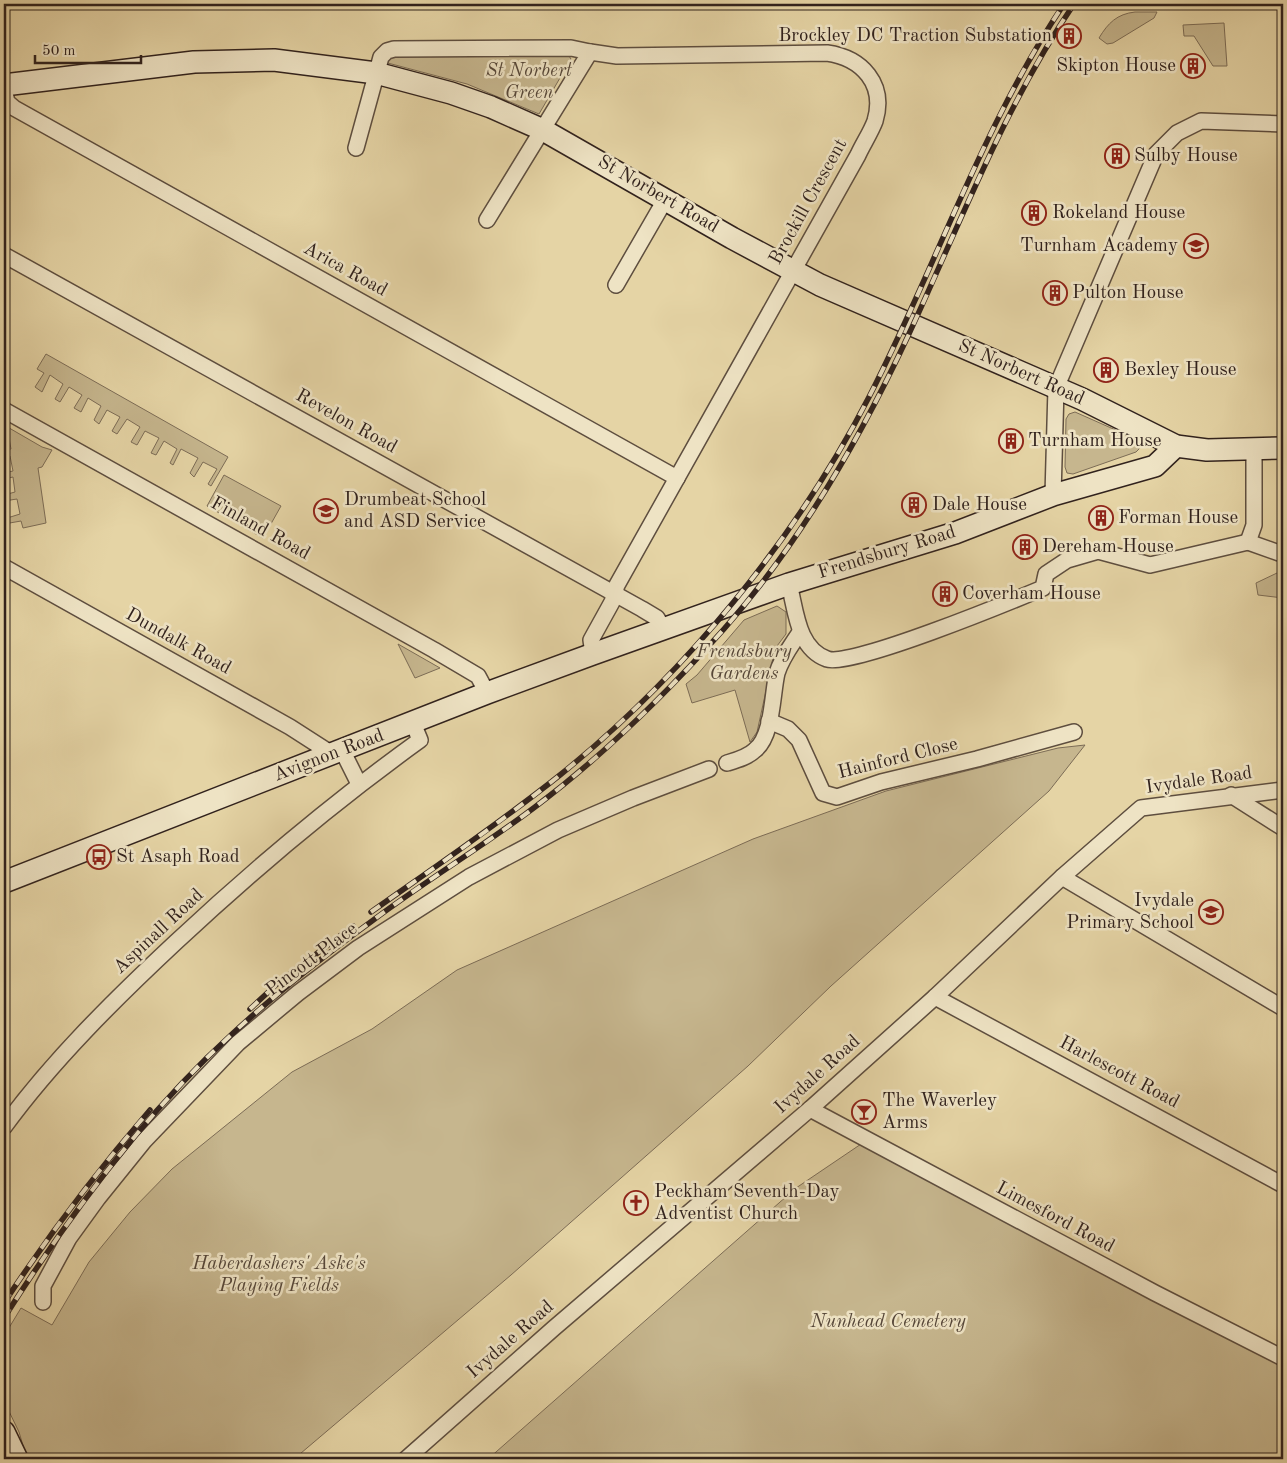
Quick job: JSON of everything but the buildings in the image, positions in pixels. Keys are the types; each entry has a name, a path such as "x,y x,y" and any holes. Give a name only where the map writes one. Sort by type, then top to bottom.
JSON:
{"street":[{"path":"356,148 381,57 387,51 394,49 571,48 590,52 487,220"},
{"name":"Brockill Crescent","path":"590,52 637,56 827,53 841,55 865,69 873,80 877,93 878,108 874,122 793,272 617,585 614,594"},
{"name":"St Norbert Road","path":"4,85 230,59 299,62 376,73 451,94 491,107 543,130 793,272 866,307 964,347 1056,388 1176,446 1207,450 1283,448"},
{"name":"Arica Road","path":"4,89 7,102 22,113 677,478"},
{"path":"1053,495 1056,388 1156,154 1176,133 1201,120 1283,124"},
{"path":"616,285 665,200"},
{"name":"Revelon Road","path":"4,255 657,618 664,630"},
{"name":"Finland Road","path":"4,410 441,654 478,676 487,693"},
{"name":"Frendsbury Road","path":"593,654 789,584 955,533 1053,495 1155,466 1176,446"},
{"path":"1248,542 1254,526 1254,448"},
{"path":"789,584 800,632 814,651 828,660 852,659 974,616 1044,588 1046,574 1055,567 1098,550 1150,565 1248,542 1279,553"},
{"name":"Dundalk Road","path":"4,567 336,752"},
{"path":"593,654 591,640 614,594"},
{"path":"727,763 756,750 762,744 769,721 778,672 784,654 800,632"},
{"name":"Avignon Road","path":"4,882 336,752 417,732 487,693 593,654"},
{"name":"Hainford Close","path":"769,721 788,729 799,740 823,793 837,796 881,782 977,759 1074,732"},
{"name":"Aspinall Road","path":"4,1127 83,1033 142,974 209,911 359,784 417,732"},
{"path":"336,752 359,784"},
{"name":"Pincott Place","path":"42,1302 43,1286 69,1238 98,1198 144,1141 238,1043 298,993 358,948 469,877 558,830 709,769"},
{"name":"Ivydale Road","path":"406,1459 554,1328 810,1109 935,997 1062,877 1141,808 1231,795 1283,790"},
{"path":"1231,795 1283,828"},
{"path":"1062,877 1283,1008"},
{"name":"Harlescott Road","path":"935,997 1283,1185"},
{"name":"Limesford Road","path":"810,1109 1155,1293 1283,1358"}],"green space":[{"path":"119,4 210,4 120,9"},
{"path":"1135,12 1157,12 1154,18 1113,43 1107,44 1099,38 1106,28 1118,17"},
{"path":"1224,23 1227,66 1213,66 1194,36 1184,36 1183,25"},
{"name":"St Norbert Green","path":"396,53 399,57 569,56 571,59 539,114 467,84 384,62"},
{"path":"46,354 228,457 211,486 208,484 217,469 203,462 194,477 190,473 198,458 181,449 173,465 170,463 177,449 164,441 156,455 151,453 159,438 145,431 137,445 131,442 140,427 127,419 117,434 112,431 120,417 107,410 99,424 94,420 101,406 88,398 81,412 74,408 82,395 69,387 60,402 55,399 63,384 50,375 42,392 35,387 44,373 37,369"},
{"path":"1075,412 1136,439 1139,443 1139,449 1136,452 1073,474 1067,473 1065,467 1066,419 1069,414"},
{"path":"4,425 42,447 52,450 42,467 38,468 46,523 23,528 21,521 4,524 4,519 20,514 17,499 4,501 4,495 15,492 13,477 4,479 4,473 13,471 10,456 4,456 4,450 11,449 8,433 4,434"},
{"path":"224,475 281,506 263,538 207,506"},
{"path":"1277,573 1283,576 1283,598 1258,595 1256,583"},
{"name":"Frendsbury Gardens","path":"777,606 786,612 786,634 777,646 757,732 750,742 735,690 692,703 686,684 697,675 744,620"},
{"path":"398,644 440,668 415,678"},
{"name":"Haberdashers' Aske's Playing Fields","path":"1085,745 1049,791 831,986 748,1066 511,1275 294,1459 27,1459 19,1432 4,1401 4,1336 21,1308 52,1325 89,1262 130,1212 172,1169 292,1072 372,1029 457,970 753,839 886,791 1058,748"},
{"name":"Nunhead Cemetery","path":"867,1140 1283,1358 1283,1459 488,1459 796,1188"}],"railway":[{"path":"371,912 514,810 560,775 606,736 651,693 693,648 734,601 772,552 808,502 840,450 869,397 1008,99 1064,4"},
{"path":"4,1318 54,1243 108,1169 168,1098 199,1066 282,990 318,962 392,906 515,822 586,766 680,676 724,629 751,596 803,526 870,413 908,336 1004,125 1049,43 1074,4"},
{"path":"250,1009 278,983 353,926"},
{"path":"4,1303 74,1204 150,1110"}],"place":[{"name":"Brockley DC Traction Substation","path":"1069,36"},
{"name":"Skipton House","path":"1193,66"},
{"name":"Sulby House","path":"1117,156"},
{"name":"Rokeland House","path":"1034,213"},
{"name":"Turnham Academy","path":"1196,246"},
{"name":"Pulton House","path":"1055,293"},
{"name":"Bexley House","path":"1106,370"},
{"name":"Turnham House","path":"1011,441"},
{"name":"Dale House","path":"914,505"},
{"name":"Drumbeat School and ASD Service","path":"326,511"},
{"name":"Forman House","path":"1101,518"},
{"name":"Dereham House","path":"1025,547"},
{"name":"Coverham House","path":"945,594"},
{"name":"St Asaph Road","path":"99,857"},
{"name":"Ivydale Primary School","path":"1211,912"},
{"name":"The Waverley Arms","path":"864,1112"},
{"name":"Peckham Seventh-Day Adventist Church","path":"636,1203"}]}
